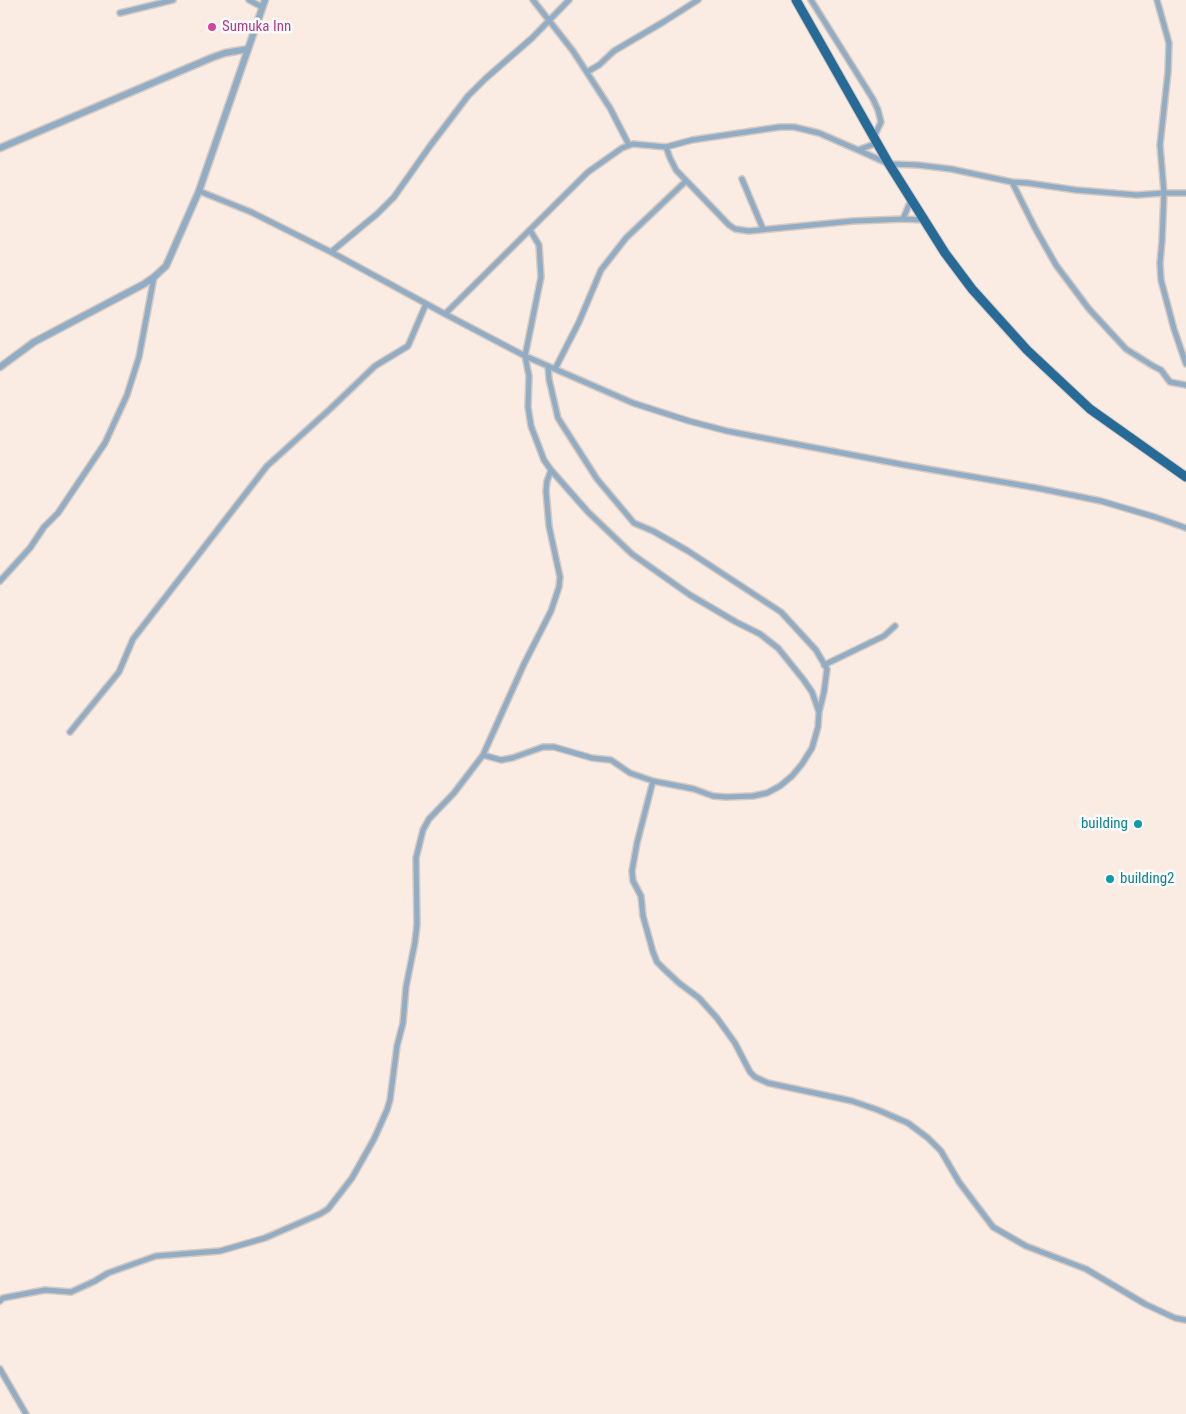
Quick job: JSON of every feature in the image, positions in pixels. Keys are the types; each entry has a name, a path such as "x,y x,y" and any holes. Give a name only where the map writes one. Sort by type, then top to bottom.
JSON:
{"highway":[{"path":"796,0 889,164 945,253 972,289 1027,350 1090,409 1186,477"}],"street":[{"path":"120,13 173,0"},
{"path":"249,0 262,7"},
{"path":"0,367 34,342 129,292 154,277 166,266 199,191 265,0"},
{"path":"533,0 573,51 610,108 630,145"},
{"path":"331,252 378,214 394,197 468,96 519,50 569,0"},
{"path":"587,72 599,65 614,51 665,22 698,0"},
{"path":"1157,0 1169,43 1168,72 1160,145 1164,193 1160,262 1161,280 1174,329 1186,364"},
{"path":"814,1 878,110 880,122 875,140 858,150"},
{"path":"0,148 211,58 225,53 248,49"},
{"path":"445,314 588,172 622,148 630,145 666,147 692,140 794,126 819,133 889,164 951,169 1012,182 1028,182 1076,190 1137,195 1186,193"},
{"path":"666,147 676,170 734,229 749,231 853,221 925,220"},
{"path":"742,179 763,229"},
{"path":"555,369 579,322 601,270 626,238 686,181"},
{"path":"1012,182 1056,265 1089,309 1126,349 1152,366 1162,370 1170,382 1186,384"},
{"path":"199,191 251,212 331,252 525,356 633,403 727,431 1046,490 1101,502 1186,528"},
{"path":"903,219 912,199"},
{"path":"530,230 539,245 541,277 525,356 529,376 528,407 531,426 544,460 588,512 632,554 690,595 760,634 778,648 812,692 819,712"},
{"path":"0,581 30,548 44,527 58,513 105,442 127,395 139,357 154,277"},
{"path":"70,732 119,672 133,639 267,466 375,366 408,346 426,304"},
{"path":"483,755 501,760 543,747 554,747 592,758 611,760 630,773 653,780 681,785 713,796 753,796 767,793 780,786 802,764 812,748 824,692 827,669 816,650 781,612 688,551 653,531 634,523 597,479 558,418 548,366"},
{"path":"0,1301 4,1298 45,1290 70,1292 108,1273 156,1256 220,1250 254,1242 320,1214 333,1204 352,1178 366,1155 390,1100 397,1046 403,1023 406,987 415,942 416,858 423,830 429,819 454,793 483,755 524,664 551,611 559,587 560,577 549,526 546,491 551,470"},
{"path":"824,665 884,636 895,626"},
{"path":"653,780 632,871 633,881 641,896 643,916 653,952 657,962 711,1010 734,1043 750,1072 755,1077 768,1083 852,1101 908,1123 928,1138 941,1152 959,1182 993,1227 1026,1246 1086,1269 1145,1304 1175,1318 1186,1320"},
{"path":"0,1369 26,1414"}],"place":[{"name":"Sumuka Inn","path":"212,27"},
{"name":"building","path":"1138,824"},
{"name":"building2","path":"1110,879"}]}
